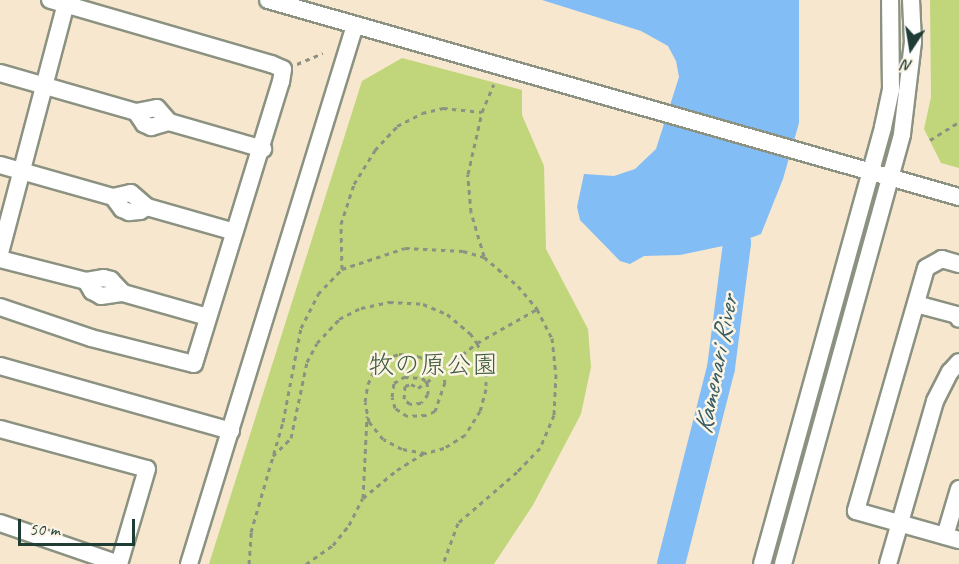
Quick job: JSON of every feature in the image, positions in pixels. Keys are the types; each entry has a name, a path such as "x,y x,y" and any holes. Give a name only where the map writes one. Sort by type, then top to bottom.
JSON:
{"street":[{"path":"268,0 833,159 959,197"},
{"path":"762,564 872,171 891,90 890,0"},
{"path":"783,564 903,134 913,42 911,0"},
{"path":"0,254 44,87 61,2 283,69 263,149 194,364 91,338 0,307"},
{"path":"189,564 355,25"},
{"path":"0,74 136,112 157,108 169,122 263,149"},
{"path":"0,165 113,197 122,209 129,212 140,211 147,207 235,232"},
{"path":"0,258 86,281 104,278 111,280 123,293 208,317"},
{"path":"959,264 942,259 929,266 856,511 952,538 959,489"},
{"path":"916,304 957,315 959,319"},
{"path":"888,564 935,401 950,372 959,362"},
{"path":"0,366 231,431"},
{"path":"0,429 147,469 119,564 0,523"}],"path":[{"path":"283,69 323,53"},
{"path":"484,257 471,212 468,174 482,112 494,84"},
{"path":"342,268 341,224 354,183 375,150 397,126 422,113 443,108 482,112"},
{"path":"930,140 959,122"},
{"path":"249,564 251,532 283,422 301,328 318,294 342,268 405,248 464,251 484,257 518,286 537,309 552,338 556,374 554,415 540,448 458,523 443,564"},
{"path":"273,456 291,438 307,362 317,343 339,320 362,308 389,302 423,304 447,314 470,333 477,343 486,363 486,388 480,411 465,435 444,448 425,453 397,470 363,498 349,525 333,545 306,564"},
{"path":"425,453 402,449 383,440 369,422 365,402 368,384 375,369 385,359 399,354 418,356 435,364 441,371 445,382 435,411 426,415 407,416 394,408 392,398 394,383 404,377 422,378 427,382 428,394 421,403 410,404 404,399 405,386 411,384 418,388 427,382 441,371 477,343 537,309"},
{"path":"363,498 367,411"}],"green space":[{"path":"930,0 959,0 959,168 941,163 924,129 931,97"},
{"name":"牧の原公園","path":"402,58 522,90 522,115 544,166 546,249 588,329 591,367 581,414 533,505 494,564 209,564 362,81"}],"water":[{"path":"542,0 799,0 799,123 783,179 761,234 737,243 680,255 644,256 630,264 620,261 580,220 577,207 584,174 614,176 635,169 656,149 679,77 676,61 668,46 641,31"}],"waterway":[{"name":"Kamenari River","path":"671,564 721,368 737,243 720,207"}]}
